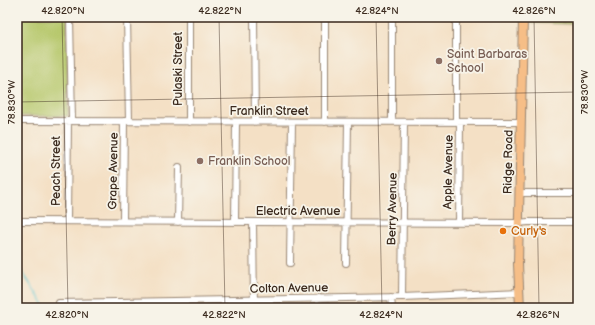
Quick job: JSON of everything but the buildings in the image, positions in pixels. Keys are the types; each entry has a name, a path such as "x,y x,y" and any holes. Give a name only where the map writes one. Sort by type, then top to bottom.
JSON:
{"main road":[{"name":"Ridge Road","path":"520,308 518,223 522,17"}],"street":[{"name":"Peach Street","path":"67,221 70,121 70,17"},
{"name":"Grape Avenue","path":"123,222 127,17"},
{"name":"Pulaski Street","path":"189,17 189,122"},
{"path":"254,17 255,122"},
{"path":"325,17 325,122"},
{"path":"392,17 392,122"},
{"name":"Apple Avenue","path":"456,17 458,223"},
{"name":"Franklin Street","path":"17,121 520,122"},
{"path":"235,222 236,122"},
{"path":"290,263 292,122"},
{"path":"346,263 348,122"},
{"name":"Berry Avenue","path":"402,297 404,122"},
{"path":"178,222 179,167"},
{"path":"519,193 578,193"},
{"name":"Electric Avenue","path":"17,221 402,223 578,222"},
{"path":"253,222 254,308"},
{"name":"Colton Avenue","path":"59,303 96,305 402,297 519,292"},
{"path":"391,297 392,308"},
{"path":"319,298 319,308"}],"green space":[{"path":"17,17 67,17 68,116 17,116"},
{"path":"531,17 578,17 578,24 530,23"}],"waterway":[{"path":"17,264 46,308"}],"place":[{"name":"Saint Barbaras School","path":"439,61"},
{"name":"Franklin School","path":"200,161"},
{"name":"Curly's","path":"503,231"}]}
